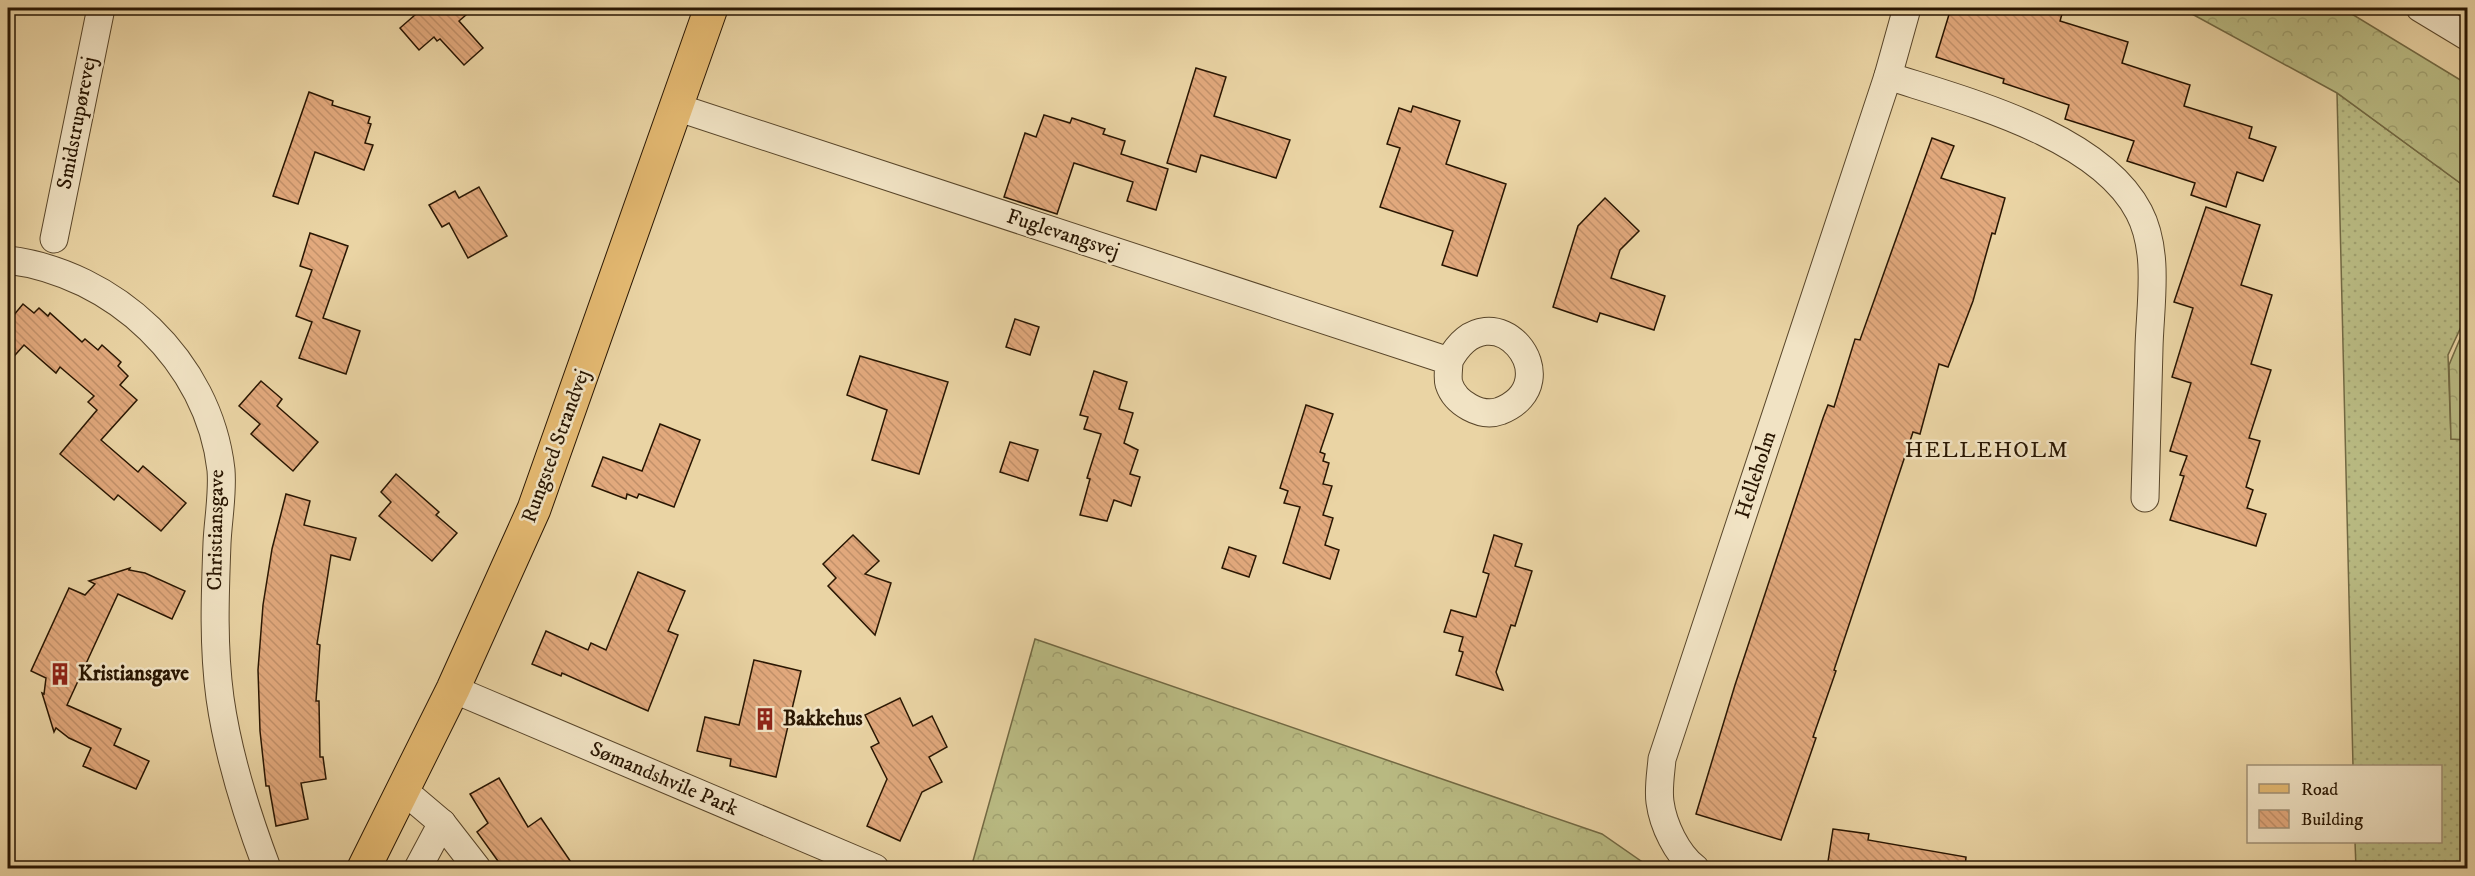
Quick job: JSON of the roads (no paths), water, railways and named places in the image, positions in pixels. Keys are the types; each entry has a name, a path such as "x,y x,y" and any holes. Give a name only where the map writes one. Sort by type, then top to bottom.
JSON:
{"main road":[{"name":"Rungsted Strandvej","path":"364,868 453,689 543,487 711,8"}],"street":[{"name":"Smidstrupørevej","path":"54,239 101,8"},
{"name":"Helleholm","path":"1695,868 1688,863 1666,822 1660,801 1662,759 1888,76 1907,8"},
{"path":"2420,8 2468,37"},
{"path":"1888,76 2000,113 2071,147 2112,177 2139,213 2151,255 2145,498"},
{"name":"Fuglevangsvej","path":"676,106 1449,361"},
{"name":"Christiansgave","path":"8,260 37,263 77,279 128,308 154,332 187,374 206,413 221,471 214,611 220,699 247,814 267,868"},
{"name":"Sømandshvile Park","path":"453,689 875,868"},
{"path":"403,790 442,823 477,868"},
{"path":"418,868 442,823"}],"place":[{"name":"Kristiansgave","path":"60,674"},
{"name":"Bakkehus","path":"765,719"}],"district":[{"name":"HELLEHOLM","path":"1987,450"}]}
